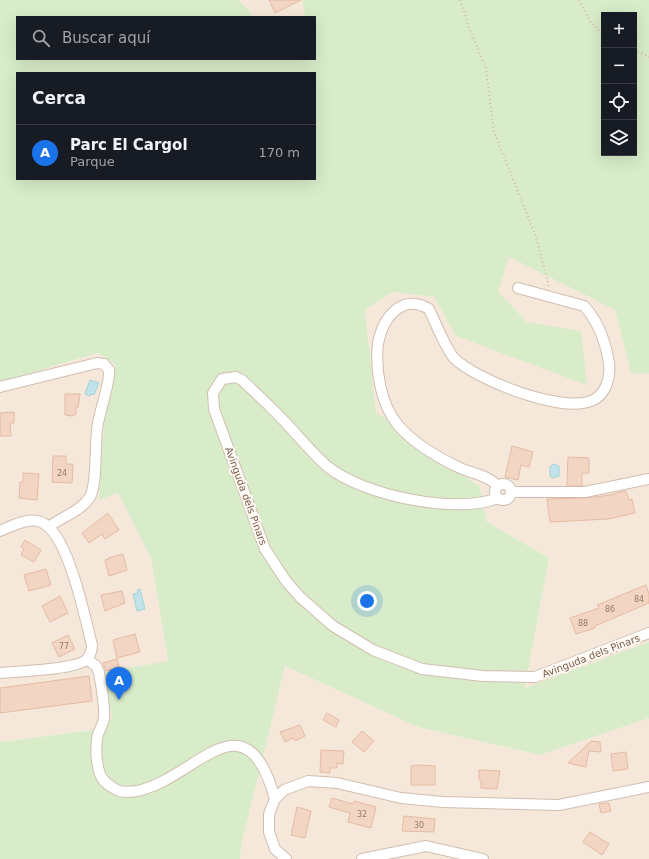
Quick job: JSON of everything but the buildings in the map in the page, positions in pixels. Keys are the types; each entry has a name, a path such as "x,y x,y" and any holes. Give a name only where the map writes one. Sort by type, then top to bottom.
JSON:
{"street":[{"path":"498,486 489,478 460,468 432,453 398,426 389,411 381,384 378,344 384,327 396,309 408,304 422,304 429,309 453,356 478,375 516,391 547,400 565,403 587,402 600,394 609,380 610,365 597,324 584,306 518,288"},
{"path":"0,387 97,362 104,364 109,370 97,430 94,487 91,496 75,511 50,526"},
{"name":"Avinguda dels Pinars","path":"498,498 486,503 436,503 402,498 358,484 329,467 242,380 236,377 222,379 213,393 214,409 265,549 286,581 300,597 333,626 355,641 391,658 422,669 467,675 523,678 542,674 649,633"},
{"path":"511,492 585,492 649,480"},
{"path":"502,484 507,485 511,492 510,497 505,500 498,498 495,493 498,486 502,484"},
{"path":"0,531 30,520 40,521 50,526 63,549 78,591 92,646 92,651 87,659 70,666 0,673"},
{"path":"87,659 96,666 99,672 105,718 98,736 97,754 99,772 103,781 110,787 120,792 144,789 157,784 212,752 224,747 235,746 245,748 256,755 263,764 269,776 275,798"},
{"path":"286,859 275,849 270,832 269,814 275,798 284,790 308,781 337,783 402,798 443,802 559,805 649,787"},
{"path":"362,859 426,846 483,859"}],"path":[{"path":"460,0 470,30 486,68 494,132 535,234 552,297"},
{"path":"579,0 591,23 601,32"},
{"path":"637,51 649,56"}],"shaded area":[{"path":"239,0 302,0 305,16 253,16"},
{"path":"509,257 615,310 631,374 649,373 649,642 525,689 549,558 487,522 480,487 376,412 365,310 392,292 435,297 457,336 581,331 527,322 497,292"},
{"path":"98,353 115,364 104,424 100,500 118,492 151,558 168,661 104,672 112,718 93,730 0,742 0,382"},
{"path":"285,666 418,727 540,755 649,718 649,859 240,859 241,847"}],"green space":[{"path":"0,0 239,0 253,16 16,16 16,60 316,60 316,16 305,16 302,0 649,0 649,373 631,374 615,310 509,257 498,292 527,322 581,331 587,385 456,336 434,297 392,292 365,310 376,412 480,487 487,522 549,558 525,688 649,642 649,718 540,755 418,727 285,666 241,847 240,859 0,859 0,742 93,730 112,718 104,672 168,661 151,558 118,493 99,500 104,424 115,364 98,353 0,382"}],"water":[{"path":"90,380 99,383 94,395 91,394 90,396 85,394"},
{"path":"553,464 559,466 559,476 553,478 550,476 550,467"},
{"path":"140,589 145,609 137,611 133,594 138,593 137,590"}],"place":[{"name":"Parc El Cargol","path":"119,700"}]}
